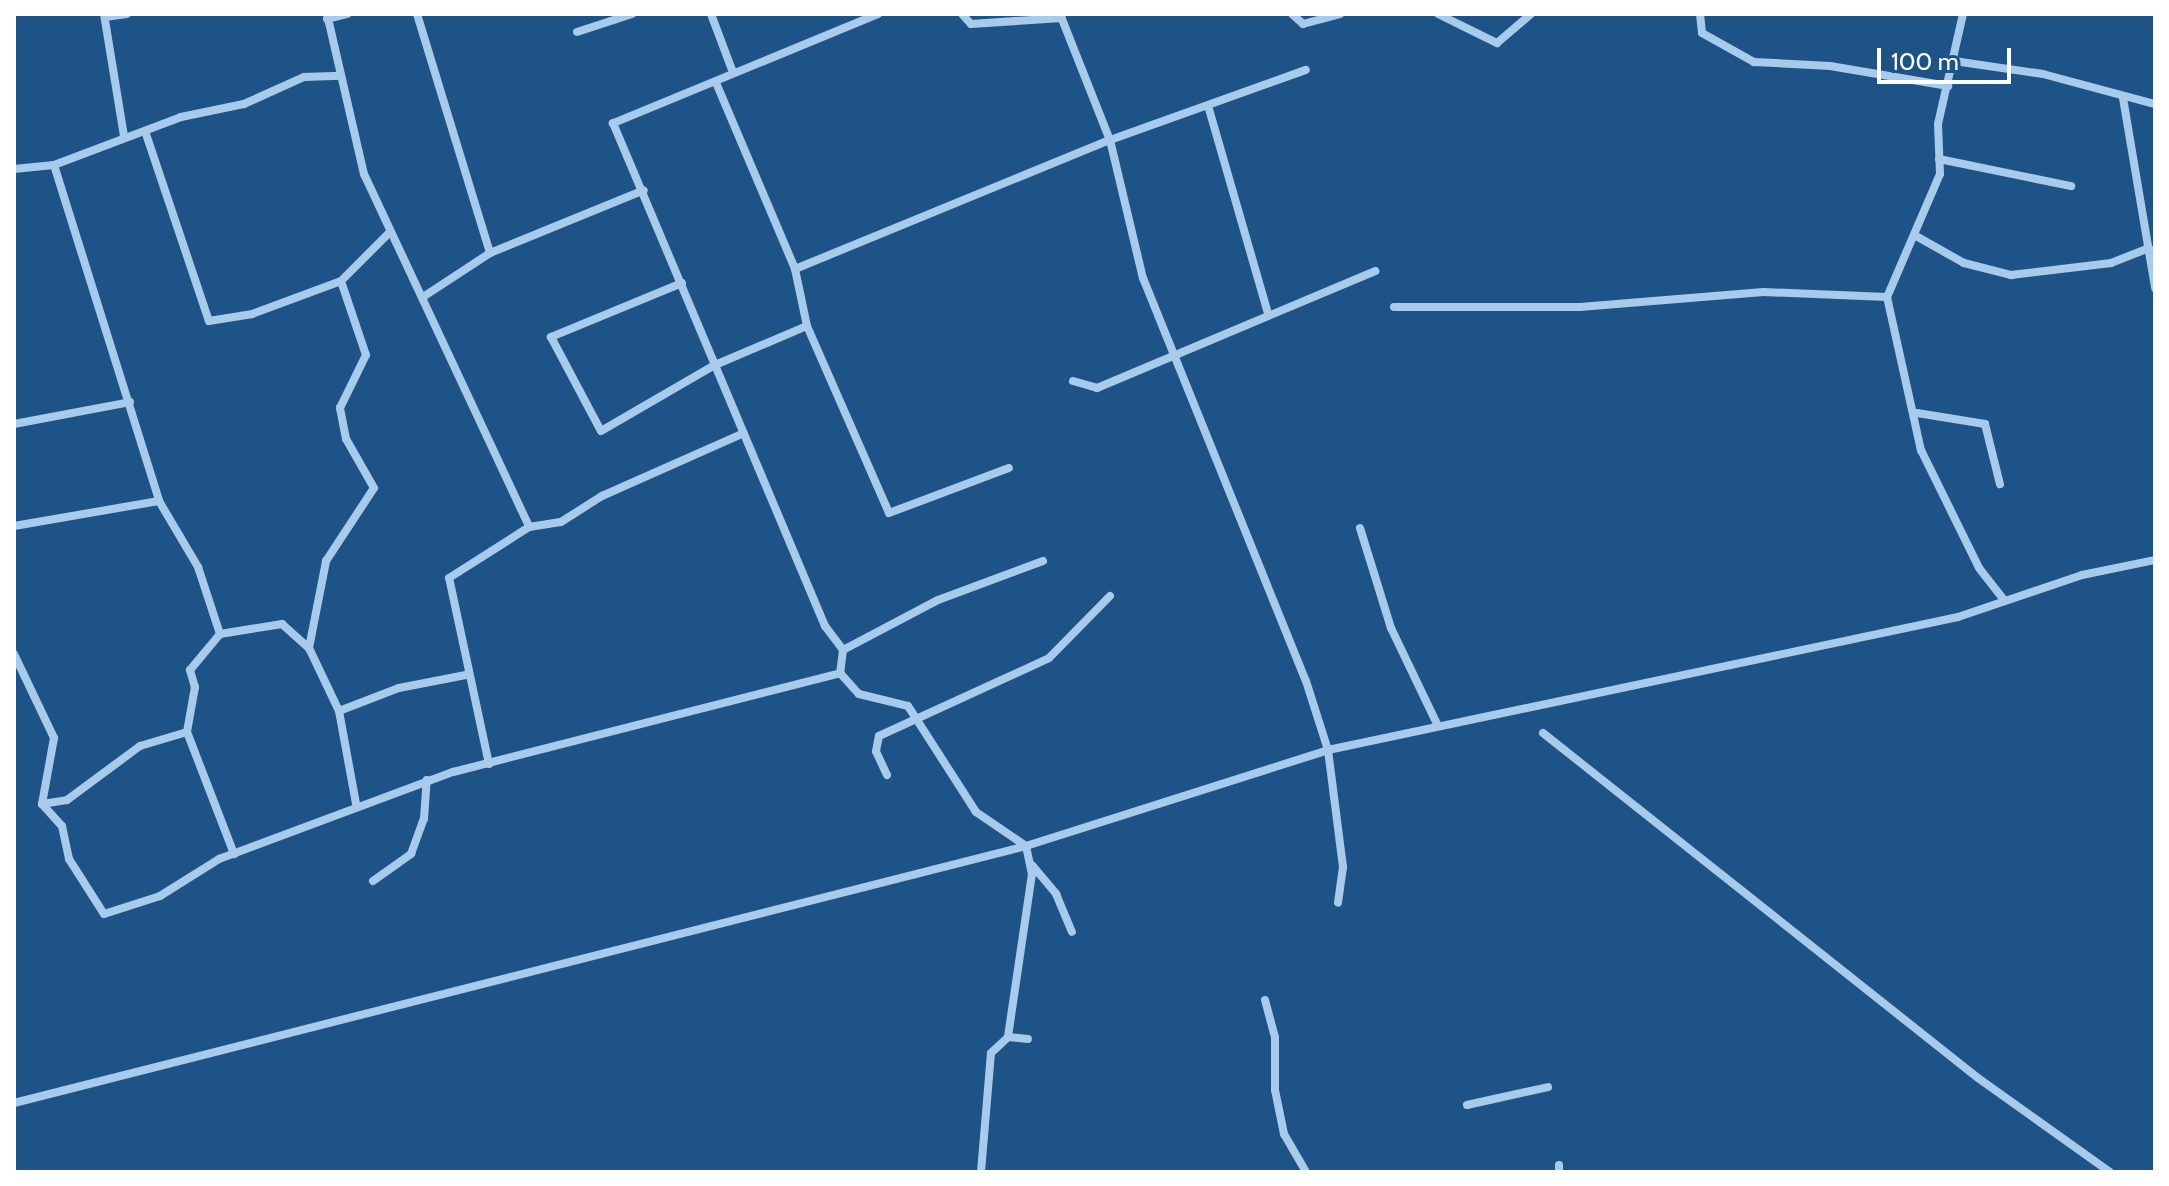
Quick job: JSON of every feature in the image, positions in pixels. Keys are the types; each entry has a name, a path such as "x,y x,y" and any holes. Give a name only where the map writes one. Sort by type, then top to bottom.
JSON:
{"street":[{"path":"124,136 104,16 127,14"},
{"path":"347,14 327,16 364,174 383,206 389,233 423,297 529,527"},
{"path":"417,14 490,253"},
{"path":"577,32 632,14"},
{"path":"711,14 732,70"},
{"path":"878,14 732,70 717,85 613,123 644,190 825,626 843,650 840,673 859,694 908,706 921,719 976,812 1026,846 1029,861 1008,1037 991,1053 981,1172"},
{"path":"962,14 971,24 1061,16 1110,140 1143,278 1178,352 1328,750 1343,867 1338,903"},
{"path":"1292,14 1303,24 1340,14"},
{"path":"1438,14 1497,43 1531,14"},
{"path":"1700,14 1702,33 1754,62 1830,66 1948,86"},
{"path":"1963,14 1938,124 1940,174 1916,236 1887,297 1917,413 1921,450 1939,478 1941,494 1979,568 2004,600"},
{"path":"1954,61 2043,74 2123,98 2155,104"},
{"path":"795,269 1110,140 1209,109 1306,70"},
{"path":"14,169 54,165 124,136 146,134 181,117 244,104 304,77 341,76"},
{"path":"717,85 795,269 807,326 889,513 1009,468"},
{"path":"2123,98 2155,288"},
{"path":"1209,109 1268,314"},
{"path":"146,134 209,321 252,314 341,281 389,233"},
{"path":"1939,159 2071,186"},
{"path":"54,165 159,501 198,567 220,634"},
{"path":"423,297 490,253 644,190"},
{"path":"1916,236 1964,263 2011,275 2111,263 2149,248"},
{"path":"1073,381 1097,388 1375,271"},
{"path":"309,648 326,561 374,488 346,439 340,408 366,355 341,281"},
{"path":"682,283 551,337 601,431 715,365 807,326"},
{"path":"1394,307 1580,307 1763,292 1887,297"},
{"path":"14,424 130,402"},
{"path":"1917,413 1985,424 2000,484"},
{"path":"489,764 466,675 449,578 529,527 561,522 602,496 744,433"},
{"path":"14,526 159,501"},
{"path":"1360,528 1391,628 1437,724"},
{"path":"14,1103 1026,846 1328,750 1437,724 1958,617 2004,600 2155,560"},
{"path":"843,650 938,600 1043,561"},
{"path":"887,775 876,751 879,736 1049,658 1110,596"},
{"path":"234,854 187,732 195,687 190,670 220,634 282,624 309,648 339,711 356,804"},
{"path":"14,654 54,738 42,804"},
{"path":"42,804 62,826 69,859 104,914 160,896 234,854 356,804 427,780 840,673"},
{"path":"339,711 399,688 466,675"},
{"path":"42,804 67,800 140,746 187,732"},
{"path":"1543,733 1978,1078 2110,1172"},
{"path":"373,881 411,854 424,819 427,780"},
{"path":"1029,861 1056,894 1072,932"},
{"path":"1265,1000 1275,1037 1275,1090 1284,1134 1306,1172"},
{"path":"1008,1037 1028,1039"},
{"path":"1467,1105 1548,1087"}]}
